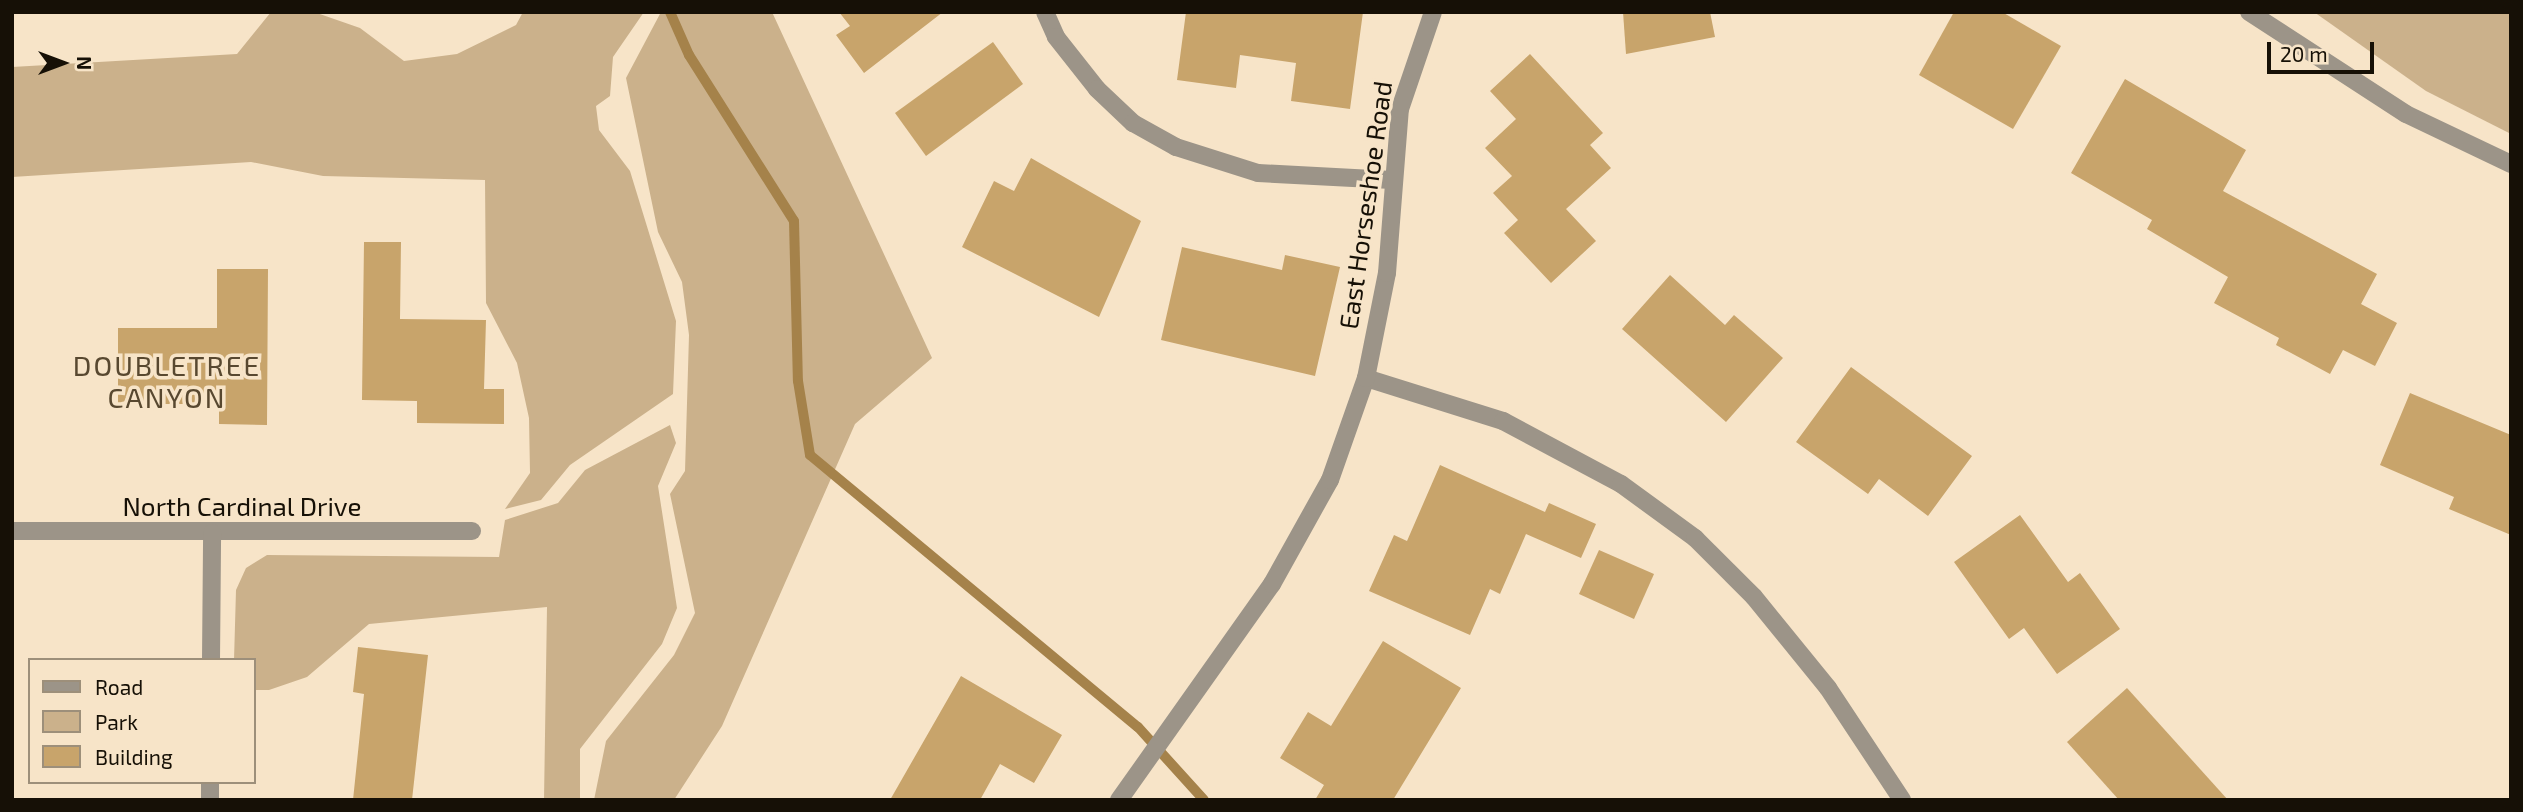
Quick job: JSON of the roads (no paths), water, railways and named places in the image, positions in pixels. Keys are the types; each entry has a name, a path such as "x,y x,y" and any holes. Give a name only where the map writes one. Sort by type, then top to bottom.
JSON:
{"street":[{"path":"1045,12 1056,37 1097,89 1133,123 1176,147 1258,173 1392,180"},
{"name":"East Horseshoe Road","path":"1119,800 1306,530 1366,378 1387,273 1392,180 1400,109 1433,12"},
{"path":"2249,12 2406,114 2511,164"},
{"path":"1366,378 1503,421 1621,484 1695,538 1754,597 1828,688 1902,800"},
{"name":"North Cardinal Drive","path":"12,531 472,531"},
{"path":"211,658 212,533"}],"waterway":[{"path":"670,12 689,55 794,221 798,381 810,455 1138,727 1204,800"}],"district":[{"name":"DOUBLETREE CANYON","path":"167,381"}]}
